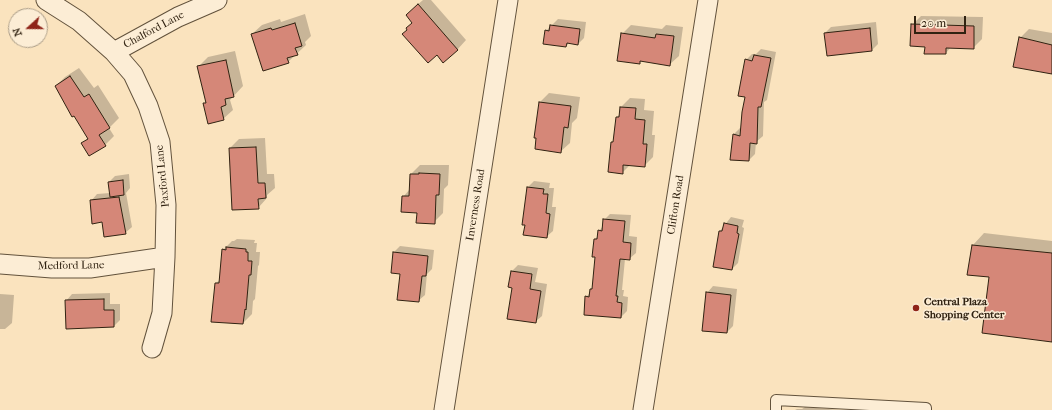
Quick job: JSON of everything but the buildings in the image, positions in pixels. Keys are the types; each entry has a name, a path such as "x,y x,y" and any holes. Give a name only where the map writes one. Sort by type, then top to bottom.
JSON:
{"street":[{"name":"Paxford Lane","path":"46,0 79,21 114,52 133,74 148,106 160,142 166,205 165,257 162,313 152,348"},
{"name":"Chalford Lane","path":"114,52 178,17 216,0"},
{"name":"Inverness Road","path":"444,410 508,0"},
{"name":"Clifton Road","path":"643,410 708,0"},
{"name":"Medford Lane","path":"0,264 52,268 90,268 165,257"}],"lane":[{"path":"776,410 776,400 926,408 926,410"}],"place":[{"name":"Central Plaza Shopping Center","path":"916,308"}]}
